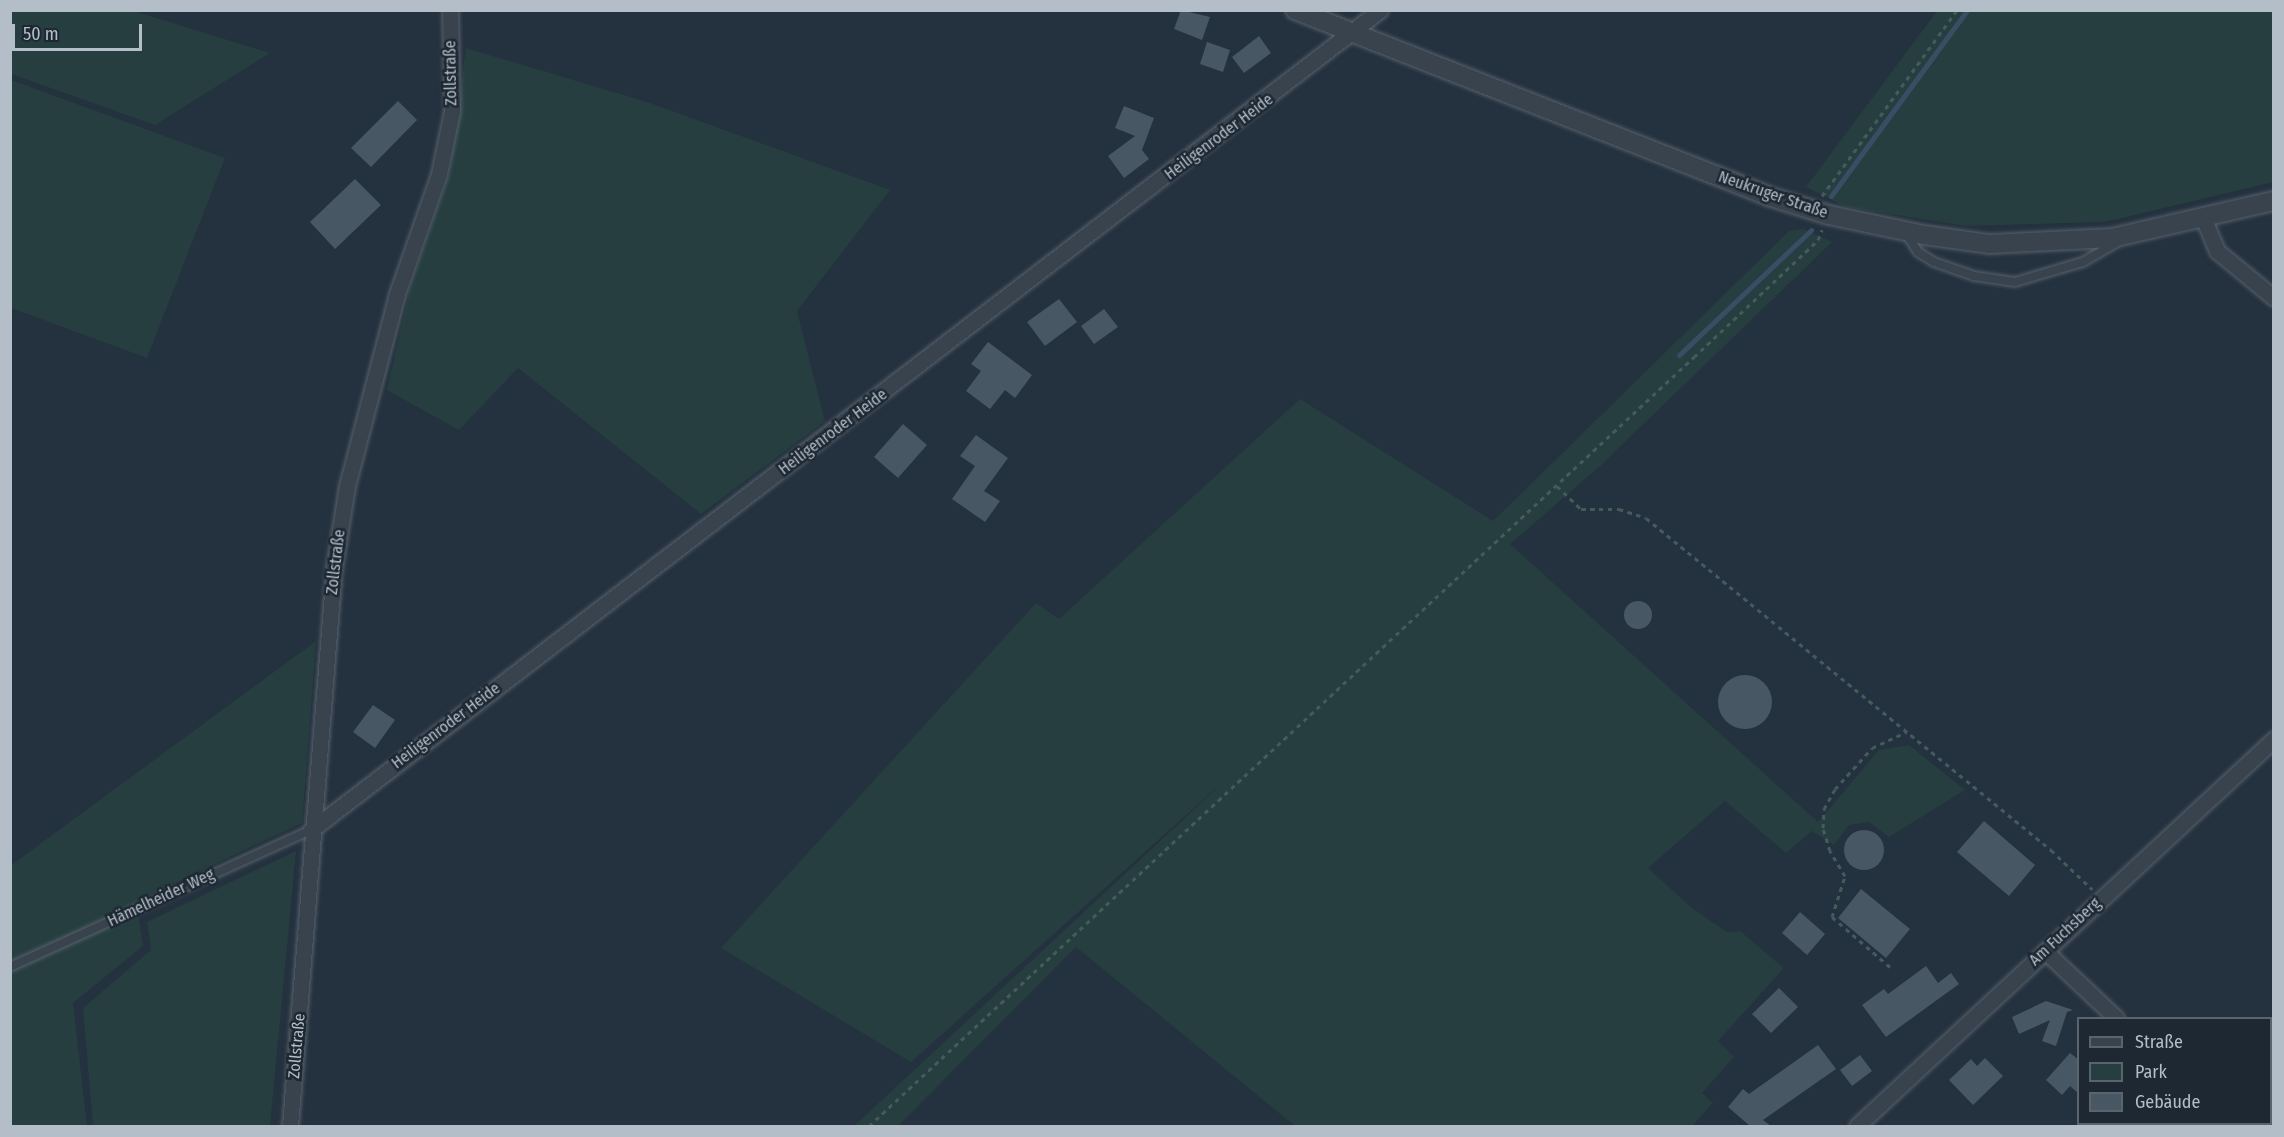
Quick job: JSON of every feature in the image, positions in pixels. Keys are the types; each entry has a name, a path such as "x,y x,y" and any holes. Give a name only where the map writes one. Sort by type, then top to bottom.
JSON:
{"street":[{"name":"Zollstraße","path":"290,1126 305,967 311,830 334,568 346,486 397,294 439,174 452,111 450,10"},
{"name":"Neukruger Straße","path":"1295,10 1821,212 1904,231 1990,244 2124,236 2204,220 2274,201"},
{"name":"Heiligenroder Heide","path":"311,830 1354,34 1380,10"},
{"path":"2204,220 2217,251 2274,298"},
{"name":"Am Fuchsberg","path":"1863,1125 2045,951 2274,739"},
{"path":"2045,951 2115,1017"}],"lane":[{"path":"1904,231 1918,252 1934,262 1974,276 2015,282 2083,262 2104,253 2124,236"},
{"name":"Hämelheider Weg","path":"10,967 311,830"}],"path":[{"path":"869,1126 1818,240 1821,212 1957,10"},
{"path":"1556,486 1581,509 1619,509 1646,518 2051,850 2102,898"},
{"path":"1890,967 1832,917 1845,876 1830,851 1824,828 1824,809 1835,789 1872,748 1906,732"}],"green space":[{"path":"11,10 134,11 270,53 155,125 11,74"},
{"path":"1937,11 2273,11 2273,182 2105,222 1966,226 1846,207 1806,187"},
{"path":"466,48 650,103 890,190 797,311 825,421 701,514 518,368 459,430 387,390 411,284 450,172"},
{"path":"11,80 225,158 147,358 11,308"},
{"path":"1804,229 1832,242 1599,467 1510,544 1818,822 1879,750 1909,745 1965,790 1889,837 1869,822 1849,825 1834,845 1812,831 1786,853 1725,801 1648,868 1692,908 1727,932 1740,931 1784,968 1718,1041 1734,1057 1702,1093 1713,1103 1692,1126 1295,1126 1076,947 898,1126 854,1126 1232,774 911,1062 721,948 1036,603 1059,619 1300,399 1493,521 1789,231"},
{"path":"316,641 302,823 136,901 143,946 73,1003 87,1126 11,1126 10,866"},
{"path":"296,851 270,1126 93,1126 83,1008 151,950 147,922"}],"building":[{"path":"1181,10 1210,17 1202,40 1174,29"},
{"path":"1259,36 1271,53 1244,73 1232,57"},
{"path":"1207,42 1230,50 1223,72 1200,64"},
{"path":"398,101 417,120 371,167 351,148"},
{"path":"1124,106 1154,118 1142,150 1149,159 1124,178 1108,156 1135,136 1115,128"},
{"path":"355,179 381,205 335,249 310,222"},
{"path":"1059,299 1077,322 1045,346 1027,322"},
{"path":"1104,309 1118,327 1094,344 1081,326"},
{"path":"988,342 1032,375 1015,398 1005,390 990,409 966,391 981,371 971,364"},
{"path":"903,424 927,445 898,478 874,457"},
{"path":"976,435 1008,458 984,491 1000,501 985,522 952,499 975,466 960,456"},
{"path":"1638,601 1648,605 1652,615 1648,625 1638,629 1628,625 1624,615 1628,605"},
{"path":"1745,675 1755,677 1764,683 1770,692 1772,702 1770,712 1764,721 1755,727 1745,729 1735,727 1726,721 1720,712 1718,702 1720,692 1726,683 1735,677"},
{"path":"373,705 395,720 375,748 353,732"},
{"path":"1984,821 2035,865 2009,896 1957,852"},
{"path":"1864,830 1872,831 1878,836 1883,842 1883,858 1878,864 1872,869 1864,870 1856,869 1850,864 1845,858 1844,850 1845,842 1850,836 1856,831"},
{"path":"1861,889 1910,929 1886,958 1838,918"},
{"path":"1800,912 1825,934 1807,955 1782,933"},
{"path":"1926,966 1938,983 1951,973 1959,984 1886,1037 1862,1005 1884,989 1888,994"},
{"path":"1779,988 1798,1007 1771,1033 1752,1014"},
{"path":"2046,1001 2073,1010 2067,1012 2056,1046 2042,1041 2050,1020 2019,1034 2012,1017"},
{"path":"1818,1045 1836,1069 1763,1120 1771,1126 1750,1126 1728,1107 1743,1089 1749,1094"},
{"path":"2070,1053 2077,1058 2077,1092 2070,1086 2062,1095 2046,1080"},
{"path":"1860,1055 1872,1071 1852,1086 1840,1070"},
{"path":"1985,1058 2003,1076 1973,1105 1949,1080 1971,1059 1977,1066"}],"waterway":[{"path":"1831,196 1967,10"},
{"path":"1679,355 1811,230"}]}
